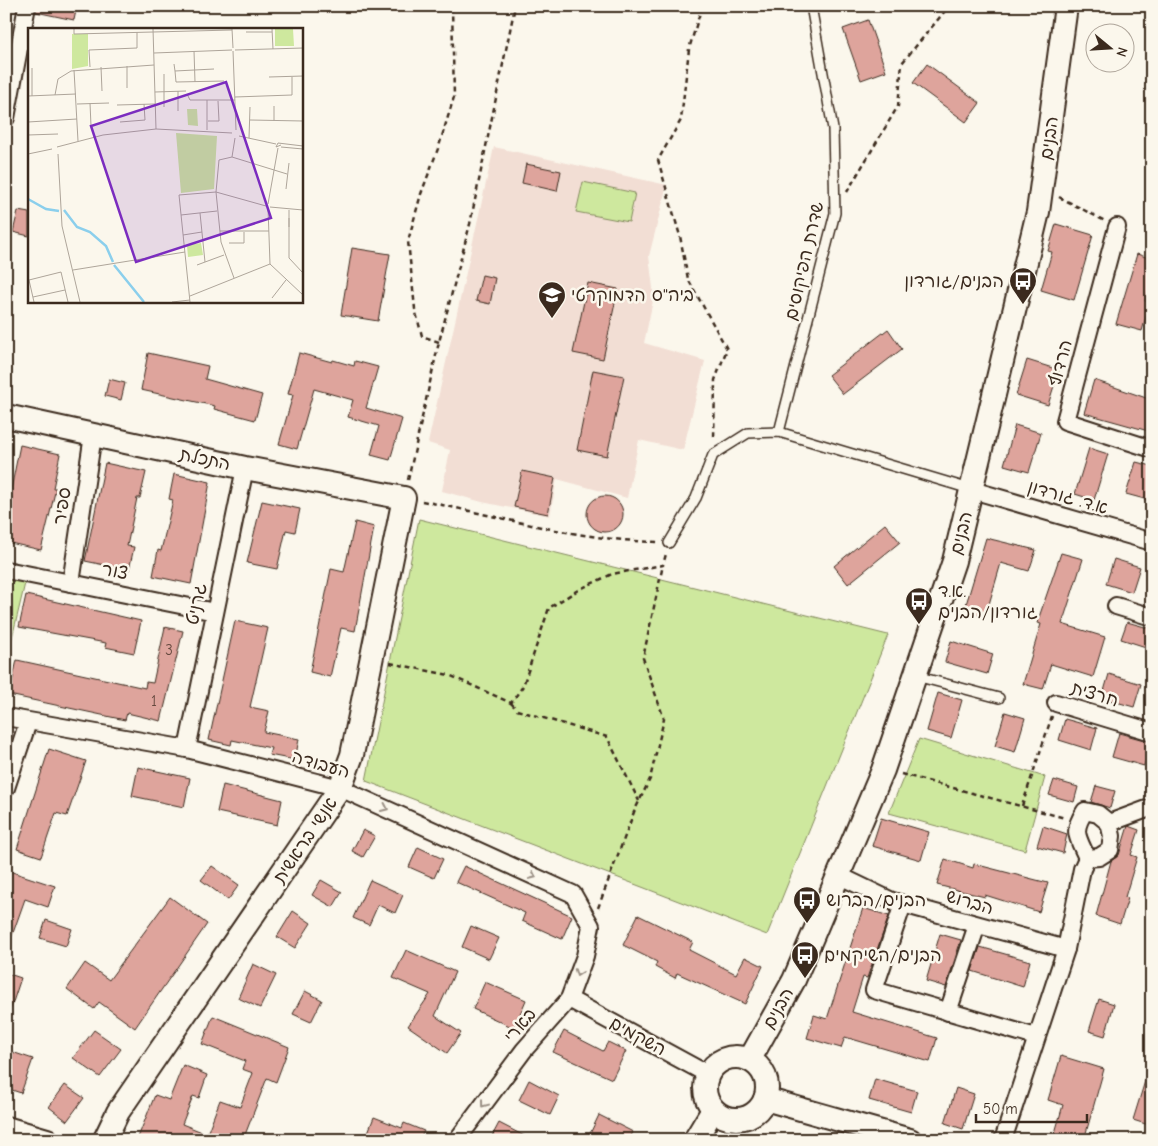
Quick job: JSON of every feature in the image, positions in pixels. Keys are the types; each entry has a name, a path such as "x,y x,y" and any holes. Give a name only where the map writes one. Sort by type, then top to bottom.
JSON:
{"street":[{"path":"6,118 27,6"},
{"name":"הבנים","path":"750,1059 794,980 883,770 954,562 1042,188 1066,6"},
{"name":"הרדוף","path":"1117,227 1064,421 1152,449"},
{"name":"התכלת","path":"6,416 245,468 404,498"},
{"name":"ספיר","path":"71,583 93,435"},
{"name":"גרניט","path":"187,749 245,468"},
{"name":"א.ד. גורדון","path":"972,490 1152,542"},
{"name":"אנשי בראשית","path":"106,1139 118,1112 340,788 352,755 373,660 404,498"},
{"name":"צור","path":"6,570 215,612"},
{"path":"1116,606 1152,618"},
{"name":"חרצית","path":"1056,703 1152,732"},
{"name":"העבודה","path":"6,717 187,749 340,788 573,894 591,926"},
{"path":"6,788 28,722"},
{"path":"1109,823 1147,808 1152,809"},
{"path":"1085,811 1098,814 1109,823 1112,836 1110,850 1099,857 1087,858 1076,836 1078,821 1085,811"},
{"path":"1003,1140 1066,950 1082,869 1087,858"},
{"name":"הברוש","path":"838,875 903,904 1066,950"},
{"path":"903,904 874,990 1036,1037"},
{"path":"948,1012 977,925"},
{"name":"בארי","path":"457,1140 524,1050 569,999 584,956 591,926"},
{"name":"השקמים","path":"569,999 707,1074"},
{"path":"730,1056 750,1059 763,1072 766,1080 765,1099 760,1108 742,1119 731,1119 713,1110 704,1093 707,1074 721,1060 730,1056"},
{"path":"765,1099 910,1140"},
{"path":"695,1140 713,1110"},
{"path":"6,1128 47,1140"},
{"path":"94,1140 106,1139"}],"lane":[{"name":"שדרת הפיקוסים","path":"779,432 835,212 833,130 811,6"},
{"path":"669,543 696,498 713,454 748,433 779,432 972,490"},
{"path":"916,676 999,698"}],"path":[{"path":"438,342 422,336 415,309 408,242 421,194 439,146 454,97 452,6"},
{"path":"515,6 470,224 438,342 404,498 557,531 628,542 669,543 643,658 664,720 650,779 639,801 591,926"},
{"path":"702,6 689,49 681,120 658,160 680,236 688,279 727,350 715,380 713,454"},
{"path":"835,212 898,106 902,63 945,11 947,6"},
{"path":"1042,188 1117,227"},
{"path":"511,703 523,686 549,608 578,590 612,574 663,565"},
{"path":"373,660 449,675 511,703 517,710 607,737 639,801"},
{"path":"1022,806 1056,703"},
{"path":"883,770 1078,821"}],"shaded area":[{"name":"ביה\"ס הדמוקרטי","path":"494,147 667,185 649,256 654,296 644,343 705,361 683,450 639,440 627,498 557,479 550,516 482,502 442,491 450,450 428,443"}],"green space":[{"path":"583,182 635,193 629,222 576,212"},
{"path":"419,519 888,635 767,935 366,781"},
{"path":"6,575 26,579 6,663"},
{"path":"919,739 1045,777 1025,850 889,813"}],"building":[{"path":"37,6 77,6 74,20 36,12"},
{"path":"868,20 886,71 861,80 843,29"},
{"path":"927,64 980,103 966,122 913,83"},
{"path":"526,164 561,171 557,191 522,183"},
{"path":"18,211 28,213 28,236 13,232"},
{"path":"1056,224 1093,235 1074,300 1041,290 1052,252 1048,251"},
{"path":"352,248 390,254 378,321 341,315"},
{"path":"1137,254 1152,259 1152,279 1145,301 1150,303 1142,331 1116,324"},
{"path":"482,275 495,278 490,304 476,301"},
{"path":"588,283 618,289 603,359 573,353"},
{"path":"888,329 902,349 843,394 828,375"},
{"path":"148,353 208,366 205,379 262,395 255,420 214,409 215,406 141,390"},
{"path":"299,353 354,366 355,361 378,367 366,408 402,419 390,460 371,455 379,426 348,417 353,400 314,389 297,449 279,444 293,395 288,394"},
{"path":"1027,360 1059,370 1048,405 1016,395"},
{"path":"593,370 624,376 607,456 577,450"},
{"path":"109,379 125,383 121,400 105,396"},
{"path":"1094,380 1152,400 1152,432 1084,413"},
{"path":"1015,425 1041,433 1029,472 1004,465"},
{"path":"20,445 60,454 53,488 56,488 41,550 6,542 6,514"},
{"path":"1089,448 1108,454 1094,500 1075,494"},
{"path":"1136,462 1152,466 1152,501 1126,494"},
{"path":"105,463 146,472 140,498 137,498 127,546 134,547 129,570 85,561"},
{"path":"522,471 555,478 548,514 514,507"},
{"path":"174,474 210,482 191,584 153,576 158,550 161,551 173,500 169,499"},
{"path":"605,496 617,502 623,514 617,526 605,532 593,526 587,514 593,502"},
{"path":"262,501 300,509 295,532 286,530 277,569 247,563"},
{"path":"355,522 374,527 355,631 341,628 330,677 310,672 331,569 344,572"},
{"path":"885,524 900,542 848,584 834,566"},
{"path":"986,538 1036,550 1029,571 1001,563 985,618 964,611"},
{"path":"1061,553 1083,559 1062,624 1105,637 1093,677 1051,664 1043,689 1023,684 1041,624 1037,623"},
{"path":"1114,559 1140,567 1132,592 1106,584"},
{"path":"26,595 141,621 134,653 105,647 106,643 19,627"},
{"path":"235,621 268,628 250,707 269,711 264,732 299,739 295,760 269,755 271,748 232,740 231,745 209,740"},
{"path":"1127,622 1152,629 1152,649 1121,639"},
{"path":"165,627 183,631 161,721 127,713 125,720 9,695 17,660 145,688 146,682 153,683"},
{"path":"951,641 993,654 987,674 945,662"},
{"path":"1109,674 1141,684 1134,707 1102,698"},
{"path":"938,693 962,700 951,738 927,731"},
{"path":"1005,712 1025,718 1015,752 995,746"},
{"path":"1065,719 1097,728 1091,750 1059,740"},
{"path":"1119,733 1151,742 1144,766 1112,757"},
{"path":"49,749 86,761 67,816 56,813 41,857 17,849"},
{"path":"138,767 190,778 184,807 132,796"},
{"path":"1054,780 1078,787 1074,802 1049,795"},
{"path":"223,785 282,800 277,825 217,812"},
{"path":"1096,786 1115,791 1110,808 1091,802"},
{"path":"881,818 929,832 921,860 872,846"},
{"path":"1043,826 1067,834 1063,853 1037,846"},
{"path":"1128,826 1139,830 1131,855 1137,857 1125,897 1128,898 1120,924 1096,916 1111,861 1119,855"},
{"path":"363,830 375,836 363,857 352,851"},
{"path":"418,847 443,859 434,878 409,867"},
{"path":"945,859 973,868 974,864 1048,883 1039,912 985,895 985,897 937,885"},
{"path":"212,866 239,885 228,900 201,880"},
{"path":"464,866 572,916 562,939 522,921 525,913 456,882"},
{"path":"6,870 55,886 48,907 25,899 8,947 6,947"},
{"path":"321,880 342,892 333,907 312,895"},
{"path":"370,880 403,895 395,913 378,905 369,925 353,918"},
{"path":"170,897 207,924 135,1028 99,1002 94,1009 67,989 85,963 109,980"},
{"path":"863,908 889,916 867,978 863,977 852,1012 937,1038 930,1062 845,1037 841,1048 807,1038 814,1015 827,1019"},
{"path":"293,911 311,923 295,948 277,937"},
{"path":"638,915 693,942 689,950 736,974 745,957 763,966 745,1004 677,973 675,978 655,967 657,962 623,945"},
{"path":"46,920 72,929 66,946 40,938"},
{"path":"471,926 499,938 489,959 462,947"},
{"path":"940,934 961,940 946,987 926,981"},
{"path":"980,947 1030,961 1023,987 972,971"},
{"path":"406,950 455,972 435,1016 461,1033 447,1053 408,1026 430,994 393,978"},
{"path":"253,964 276,975 260,1008 238,998"},
{"path":"6,973 21,978 8,1017 6,1016"},
{"path":"485,982 526,1000 514,1028 473,1009"},
{"path":"305,991 322,1000 311,1022 293,1014"},
{"path":"1099,999 1114,1004 1105,1036 1089,1031"},
{"path":"213,1016 289,1047 276,1082 267,1078 243,1140 137,1140 155,1095 169,1100 183,1065 207,1075 199,1098 193,1096 182,1124 207,1134 220,1100 240,1107 253,1073 242,1069 245,1061 202,1044"},
{"path":"94,1030 121,1049 100,1077 73,1058"},
{"path":"564,1031 603,1051 608,1042 626,1051 612,1079 553,1052"},
{"path":"6,1050 33,1059 21,1093 6,1088"},
{"path":"1061,1056 1104,1069 1084,1140 1053,1140 1063,1105 1048,1100"},
{"path":"1149,1068 1152,1068 1152,1126 1133,1120"},
{"path":"875,1079 917,1091 911,1112 869,1100"},
{"path":"529,1080 559,1096 550,1115 519,1100"},
{"path":"65,1085 84,1098 67,1121 49,1107"},
{"path":"956,1088 974,1094 963,1129 945,1123"},
{"path":"599,1115 633,1132 629,1140 587,1140"},
{"path":"374,1117 402,1128 404,1123 424,1131 422,1135 431,1140 365,1140"},
{"path":"499,1123 532,1140 490,1140"}],"place":[{"name":"הבנים/גורדון","path":"1023,305"},
{"name":"ביה\"ס הדמוקרטי","path":"552,319"},
{"name":"א.ד. גורדון/הבנים","path":"919,625"},
{"name":"הבנים/הברוש","path":"807,924"},
{"name":"הבנים/השיקמים","path":"805,979"}]}
